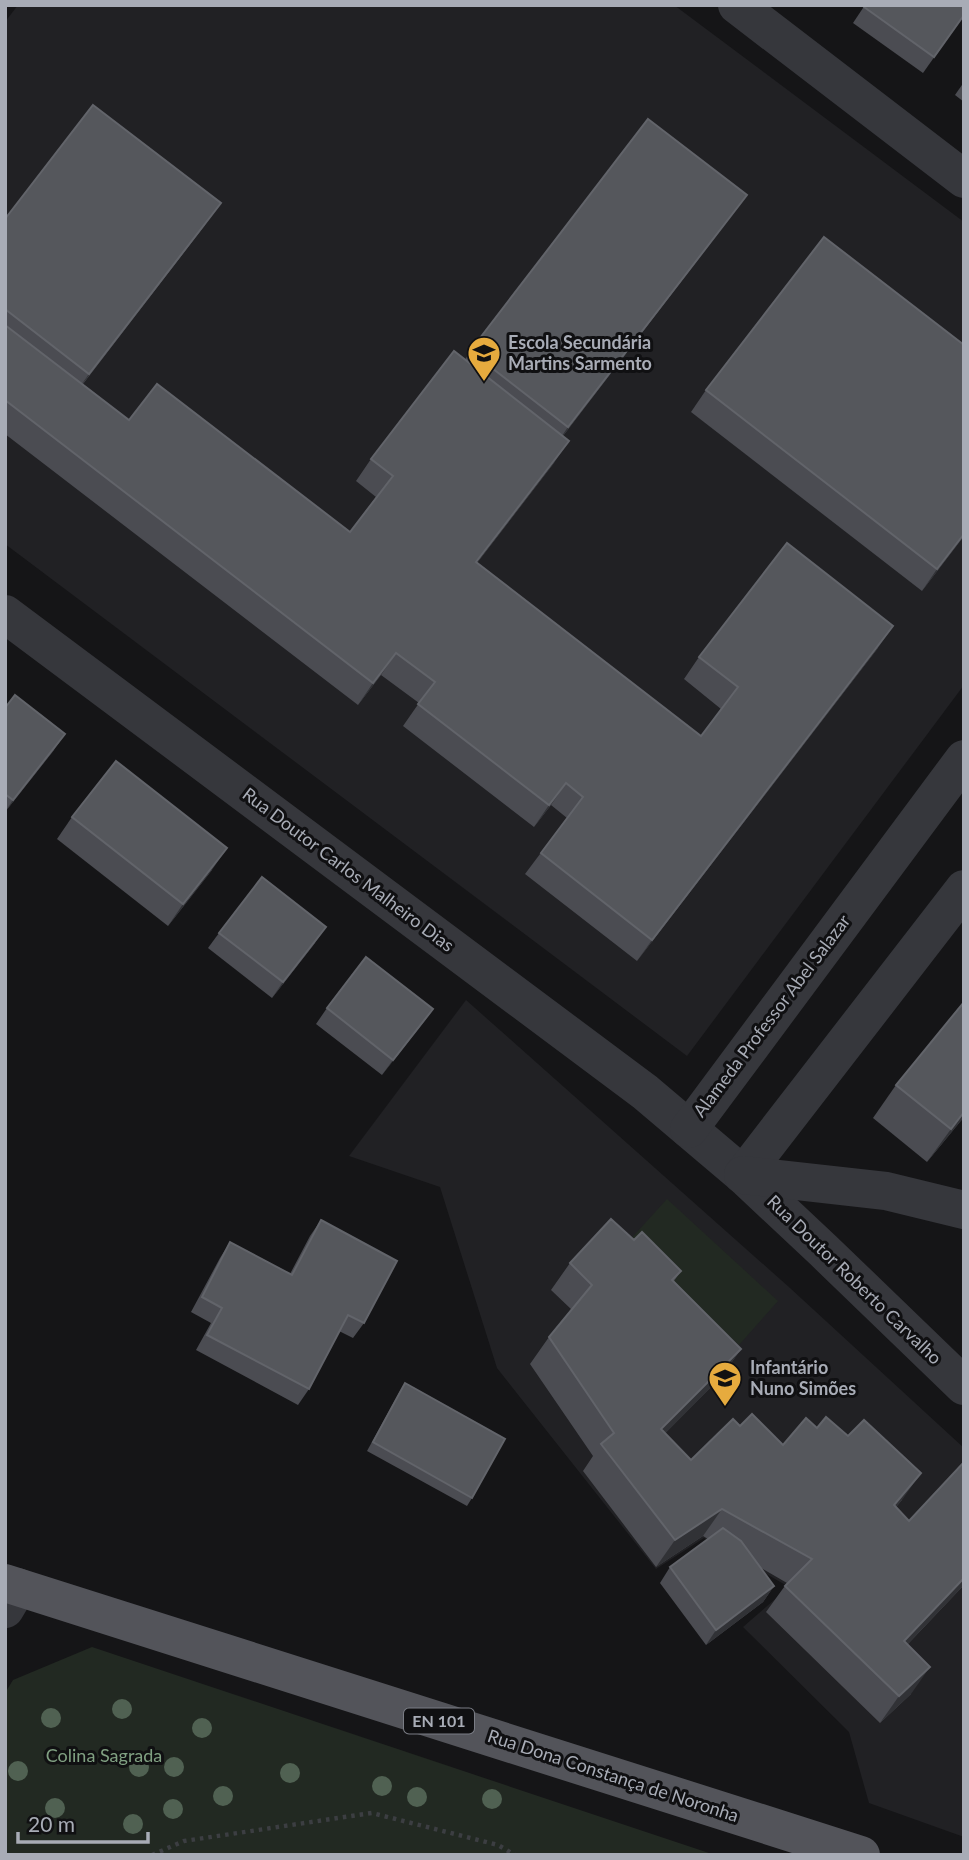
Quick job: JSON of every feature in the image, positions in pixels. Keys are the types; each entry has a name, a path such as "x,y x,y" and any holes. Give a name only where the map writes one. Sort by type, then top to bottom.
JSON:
{"main road":[{"name":"Rua Dona Constança de Noronha","path":"10,1593 861,1855"}],"street":[{"path":"737,5 964,179"},
{"name":"Rua Doutor Carlos Malheiro Dias","path":"5,614 645,1092 689,1129"},
{"name":"Alameda Professor Abel Salazar","path":"743,1175 689,1129 964,759"},
{"path":"743,1175 964,889"},
{"path":"743,1175 886,1191 964,1210"},
{"name":"Rua Doutor Roberto Carvalho","path":"743,1175 964,1386"}],"path":[{"path":"152,1855 184,1841 372,1813 498,1845 515,1855"}],"shaded area":[{"name":"Escola Secundária Martins Sarmento","path":"18,5 674,5 964,222 964,685 687,1056 5,544 5,22"},
{"name":"Infantário Nuno Simões","path":"466,1000 790,1288 964,1448 964,1837 869,1803 849,1732 743,1627 789,1587 704,1538 656,1569 497,1368 440,1187 349,1156"}],"green space":[{"path":"667,1199 778,1301 739,1345 627,1243"},
{"name":"Colina Sagrada","path":"92,1647 715,1855 5,1855 5,1693 13,1680"}],"building":[{"path":"964,5 964,15 934,57 864,7"},
{"path":"93,105 221,203 89,374 5,309 5,219"},
{"path":"648,119 747,195 568,427 470,351"},
{"path":"824,237 964,345 964,534 937,569 706,390"},
{"path":"5,325 129,420 157,384 350,532 393,476 371,459 454,351 569,441 476,562 701,736 738,687 699,657 787,543 893,626 652,940 541,853 583,797 566,783 549,805 418,704 435,682 396,653 373,683 5,400"},
{"path":"15,695 65,734 13,800 5,794 5,708"},
{"path":"116,761 227,848 183,904 72,817"},
{"path":"262,877 326,927 283,982 219,933"},
{"path":"366,957 433,1009 393,1060 327,1008"},
{"path":"964,1002 964,1112 951,1129 896,1085"},
{"path":"611,1219 634,1240 642,1232 681,1271 672,1280 741,1349 661,1429 691,1460 733,1419 740,1426 752,1414 783,1445 806,1418 817,1428 826,1417 848,1436 864,1420 921,1473 894,1505 909,1521 964,1462 964,1578 904,1641 930,1667 899,1696 785,1586 812,1559 722,1509 675,1540 601,1444 614,1433 549,1337 592,1285 570,1263"},
{"path":"321,1220 397,1261 364,1323 348,1315 309,1389 207,1335 222,1308 202,1297 230,1242 292,1275"},
{"path":"405,1383 505,1439 472,1498 373,1442"},
{"path":"723,1528 741,1541 774,1586 716,1630 670,1567"}],"place":[{"name":"Escola Secundária Martins Sarmento","path":"484,383"},
{"name":"Infantário Nuno Simões","path":"725,1408"}]}
